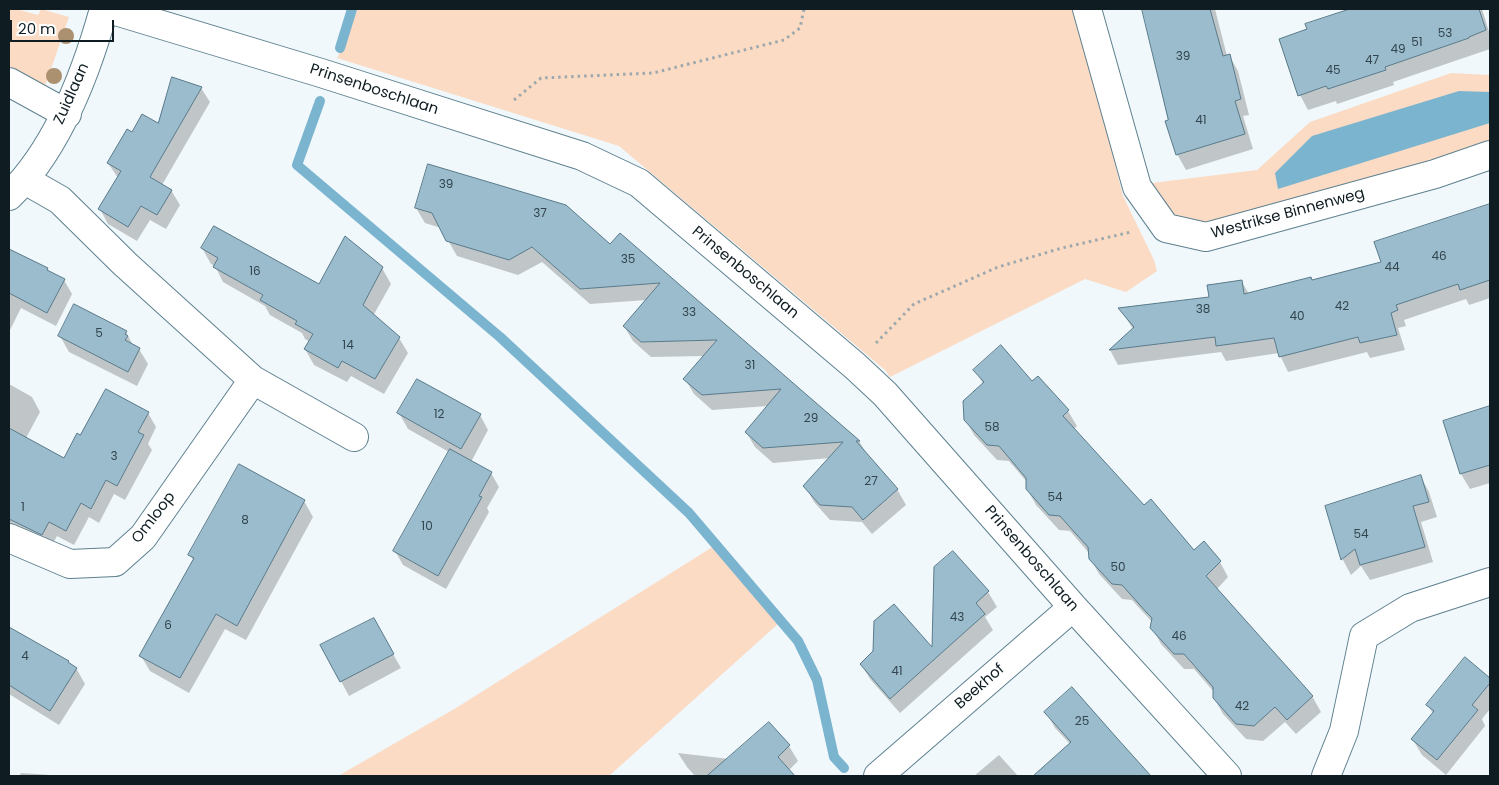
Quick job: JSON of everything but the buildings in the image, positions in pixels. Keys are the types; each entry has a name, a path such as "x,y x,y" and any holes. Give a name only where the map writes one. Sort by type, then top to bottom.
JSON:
{"street":[{"name":"Zuidlaan","path":"17,188 67,114 96,39 104,9"},
{"name":"Prinsenboschlaan","path":"109,9 582,156 639,183 855,366 885,394 1073,607 1227,776"},
{"path":"1087,9 1137,187 1164,225"},
{"path":"9,82 67,114"},
{"name":"Westrikse Binnenweg","path":"1164,225 1166,228 1206,237 1435,174 1490,155"},
{"path":"17,188 60,200 125,264 253,380 354,438"},
{"name":"Omloop","path":"9,538 70,564 115,562 142,537 253,380"},
{"path":"1326,776 1344,731 1364,636 1410,608 1490,582"},
{"name":"Beekhof","path":"887,773 1073,607"}],"path":[{"path":"485,125 541,78 653,73 784,40 800,28 804,9"},
{"path":"855,366 914,304 998,267 1062,248 1164,225"}],"shaded area":[{"path":"9,9 38,15 41,9 69,17 44,89 9,69"},
{"path":"351,9 1076,9 1123,196 1154,260 1157,271 1126,292 1085,279 890,377 885,370 619,146 337,58"},
{"path":"1451,73 1490,75 1490,141 1408,168 1200,224 1175,215 1164,207 1152,183 1257,170 1310,122"},
{"path":"714,546 779,623 609,776 338,776 456,708"}],"water":[{"path":"1459,91 1490,92 1490,123 1278,189 1275,173 1312,136"}],"waterway":[{"path":"340,48 352,9"},
{"path":"320,101 297,165 500,337 689,513 798,641 817,680 834,757 844,768"}]}
